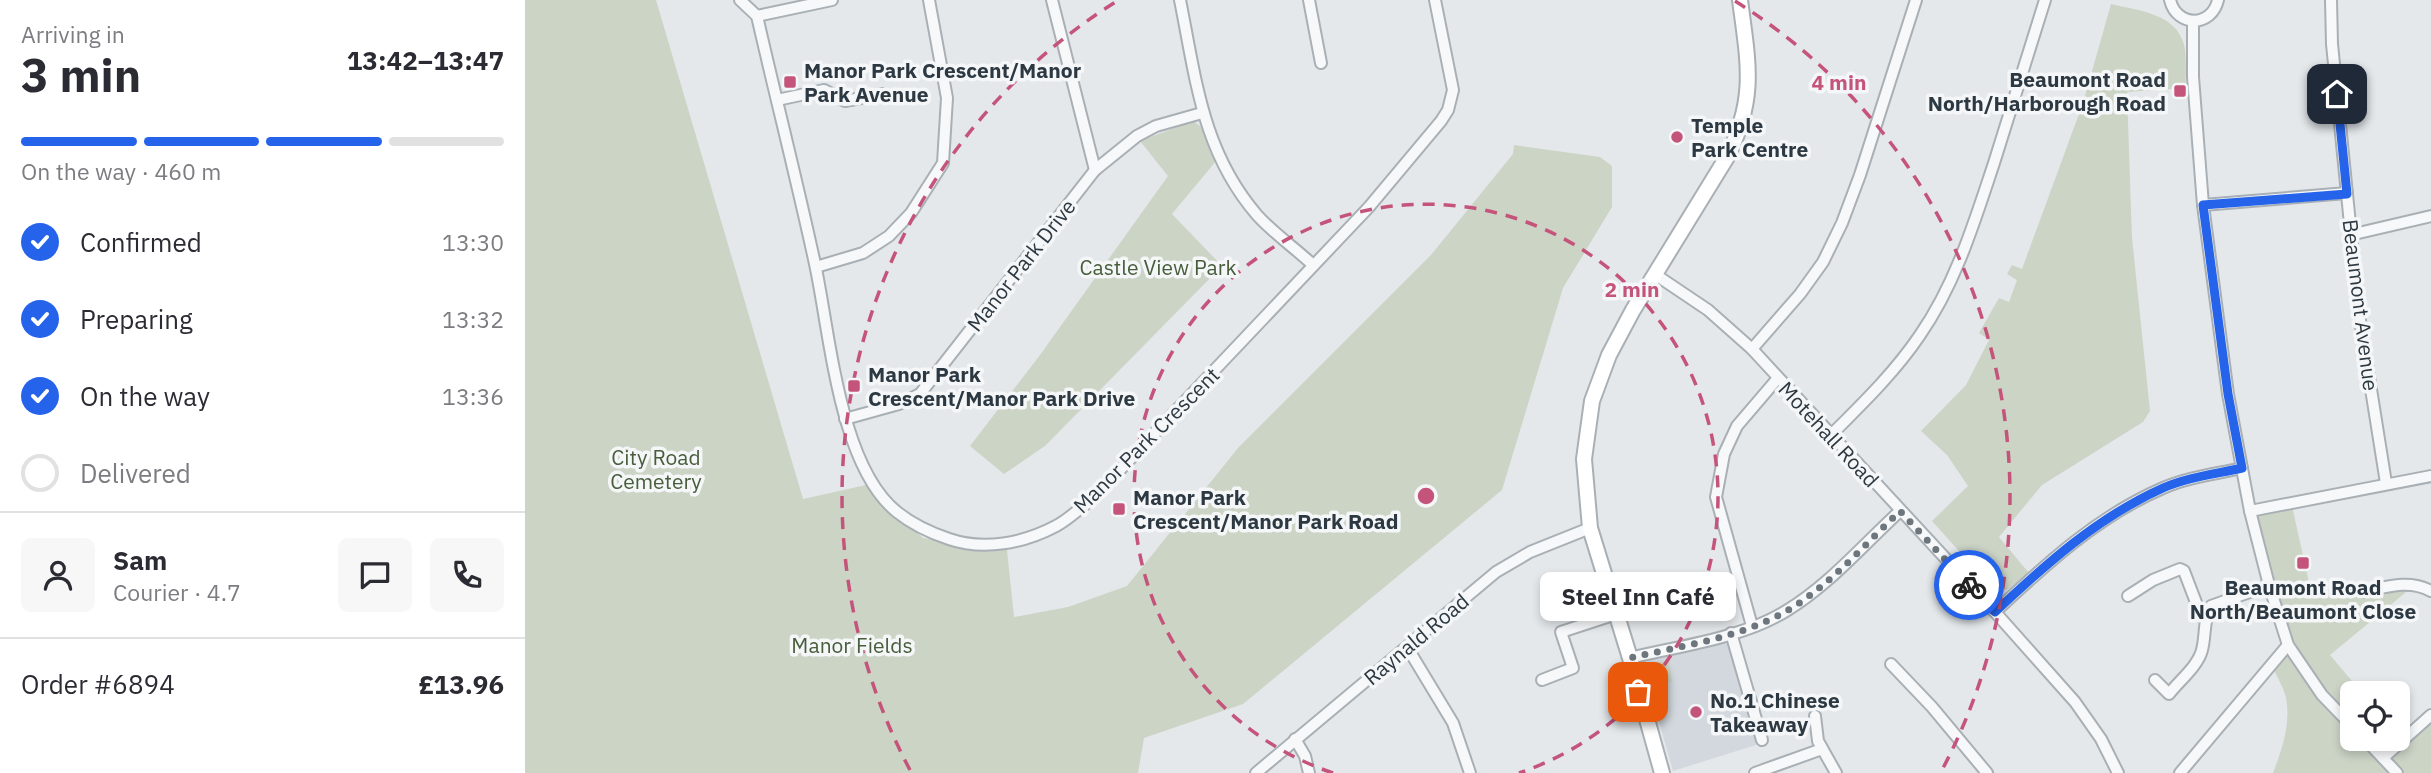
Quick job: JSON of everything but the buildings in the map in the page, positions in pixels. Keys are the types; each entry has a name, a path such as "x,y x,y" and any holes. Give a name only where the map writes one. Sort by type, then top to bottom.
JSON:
{"street":[{"path":"740,0 757,16 832,0"},
{"path":"816,267 863,253 889,236 911,213 943,163 947,98 929,0"},
{"path":"1052,0 1095,170"},
{"path":"1180,0 1202,113 1219,160 1258,215 1313,265"},
{"path":"1309,0 1321,63"},
{"name":"Manor Park Crescent","path":"757,16 816,267 845,419 867,474 896,511 930,532 960,543 990,545 1025,539 1058,525 1098,493 1370,207 1448,110 1453,90 1435,0"},
{"path":"1662,773 1590,528 1584,459 1592,401 1609,355 1739,133 1749,88 1749,63 1740,0"},
{"path":"1752,349 1800,294 1823,262 1842,223 1860,176 1916,0"},
{"path":"1831,435 1898,365 1921,334 1943,296 1975,223 2045,0"},
{"path":"2170,0 2175,12 2193,22 2212,14 2218,0"},
{"name":"Beaumont Avenue","path":"2331,0 2332,44 2350,235 2359,314 2386,483"},
{"path":"2193,22 2193,78 2203,205 2228,394 2250,512 2288,645 2322,695 2340,714"},
{"path":"777,100 824,90 845,101 882,94"},
{"name":"Manor Park Drive","path":"845,419 899,404 920,394 1095,170 1137,136 1156,126 1202,113"},
{"path":"2203,205 2347,194"},
{"path":"2350,235 2431,216"},
{"name":"Motehall Road","path":"1656,275 1708,310 1752,349 1995,612 2074,702 2101,739 2118,773"},
{"path":"1752,626 1716,497 1724,454 1737,426 1778,378"},
{"path":"1995,612 2086,532 2130,505 2165,487 2242,468"},
{"path":"2250,512 2431,476"},
{"path":"1630,658 1731,633 1784,612 1805,598 1900,511"},
{"name":"Raynald Road","path":"1256,773 1496,572 1538,548 1590,528"},
{"path":"2128,596 2153,580 2179,569 2184,571 2197,605 2206,614"},
{"path":"2155,680 2169,694 2197,661 2202,652 2206,614 2211,607 2269,584"},
{"path":"2362,592 2401,584 2416,585 2431,591"},
{"path":"1542,680 1573,668 1561,632 1616,614"},
{"path":"1731,633 1762,740"},
{"path":"2180,773 2288,645"},
{"path":"1407,647 1454,723 1470,773"},
{"path":"1891,664 1932,707 1987,773"},
{"path":"2383,758 2431,715"},
{"path":"1815,716 1818,741 1836,773"},
{"path":"1295,739 1309,773"},
{"path":"1755,773 1822,749"},
{"path":"2376,751 2397,773"}],"shaded area":[{"path":"1729,639 1759,744 1673,771 1644,669 1646,663 1651,659"}],"green space":[{"name":"Manor Fields","path":"525,0 656,0 803,499 866,485 923,538 1007,550 1014,617 1068,607 1127,586 1238,448 1431,255 1513,154 1514,145 1600,157 1612,166 1612,207 1563,288 1502,490 1243,704 1144,738 1138,773 525,773"},
{"path":"2111,4 2152,14 2170,23 2182,39 2186,56 2186,88 2127,92 2132,238 2150,411 2143,422 2042,485 1999,537 2034,579 2001,592 1976,570 1932,521 1968,486 1947,455 1921,431 1966,385 1989,340 1979,333 1999,298 2009,302 2017,280 2007,274 2012,265 2022,269 2083,103"},
{"name":"Castle View Park","path":"1193,121 1203,128 1216,161 1172,214 1222,266 1045,446 1004,474 970,446 1040,355 1168,176 1140,141"},
{"path":"2292,506 2312,596 2363,586 2411,588 2330,655 2352,681 2340,681 2340,751 2393,751 2396,754 2399,751 2410,751 2410,741 2431,722 2431,773 2273,773 2282,746 2287,707 2285,694 2273,668 2288,648 2257,512"},
{"path":"1669,660 1672,682 1663,685 1654,680 1651,667 1654,663"}],"way so far":[{"path":"1638,692 1630,658 1731,633 1784,612 1829,578 1900,511 1969,585"}],"place":[{"name":"Manor Park Crescent/Manor Park Avenue","path":"790,82"},
{"name":"Beaumont Road North/Harborough Road","path":"2180,91"},
{"name":"Temple Park Centre","path":"1677,137"},
{"name":"Manor Park Crescent/Manor Park Drive","path":"854,386"},
{"name":"Manor Park Crescent/Manor Park Road","path":"1119,509"},
{"name":"Beaumont Road North/Beaumont Close","path":"2303,563"},
{"name":"Steel Inn Café","path":"1638,692"},
{"name":"No.1 Chinese Takeaway","path":"1696,712"}],"route":[{"path":"1969,585 1995,612 2086,532 2130,505 2165,487 2242,468 2228,394 2203,205 2347,194 2337,94"}],"park label":[{"name":"City Road Cemetery","path":"656,469"}]}
